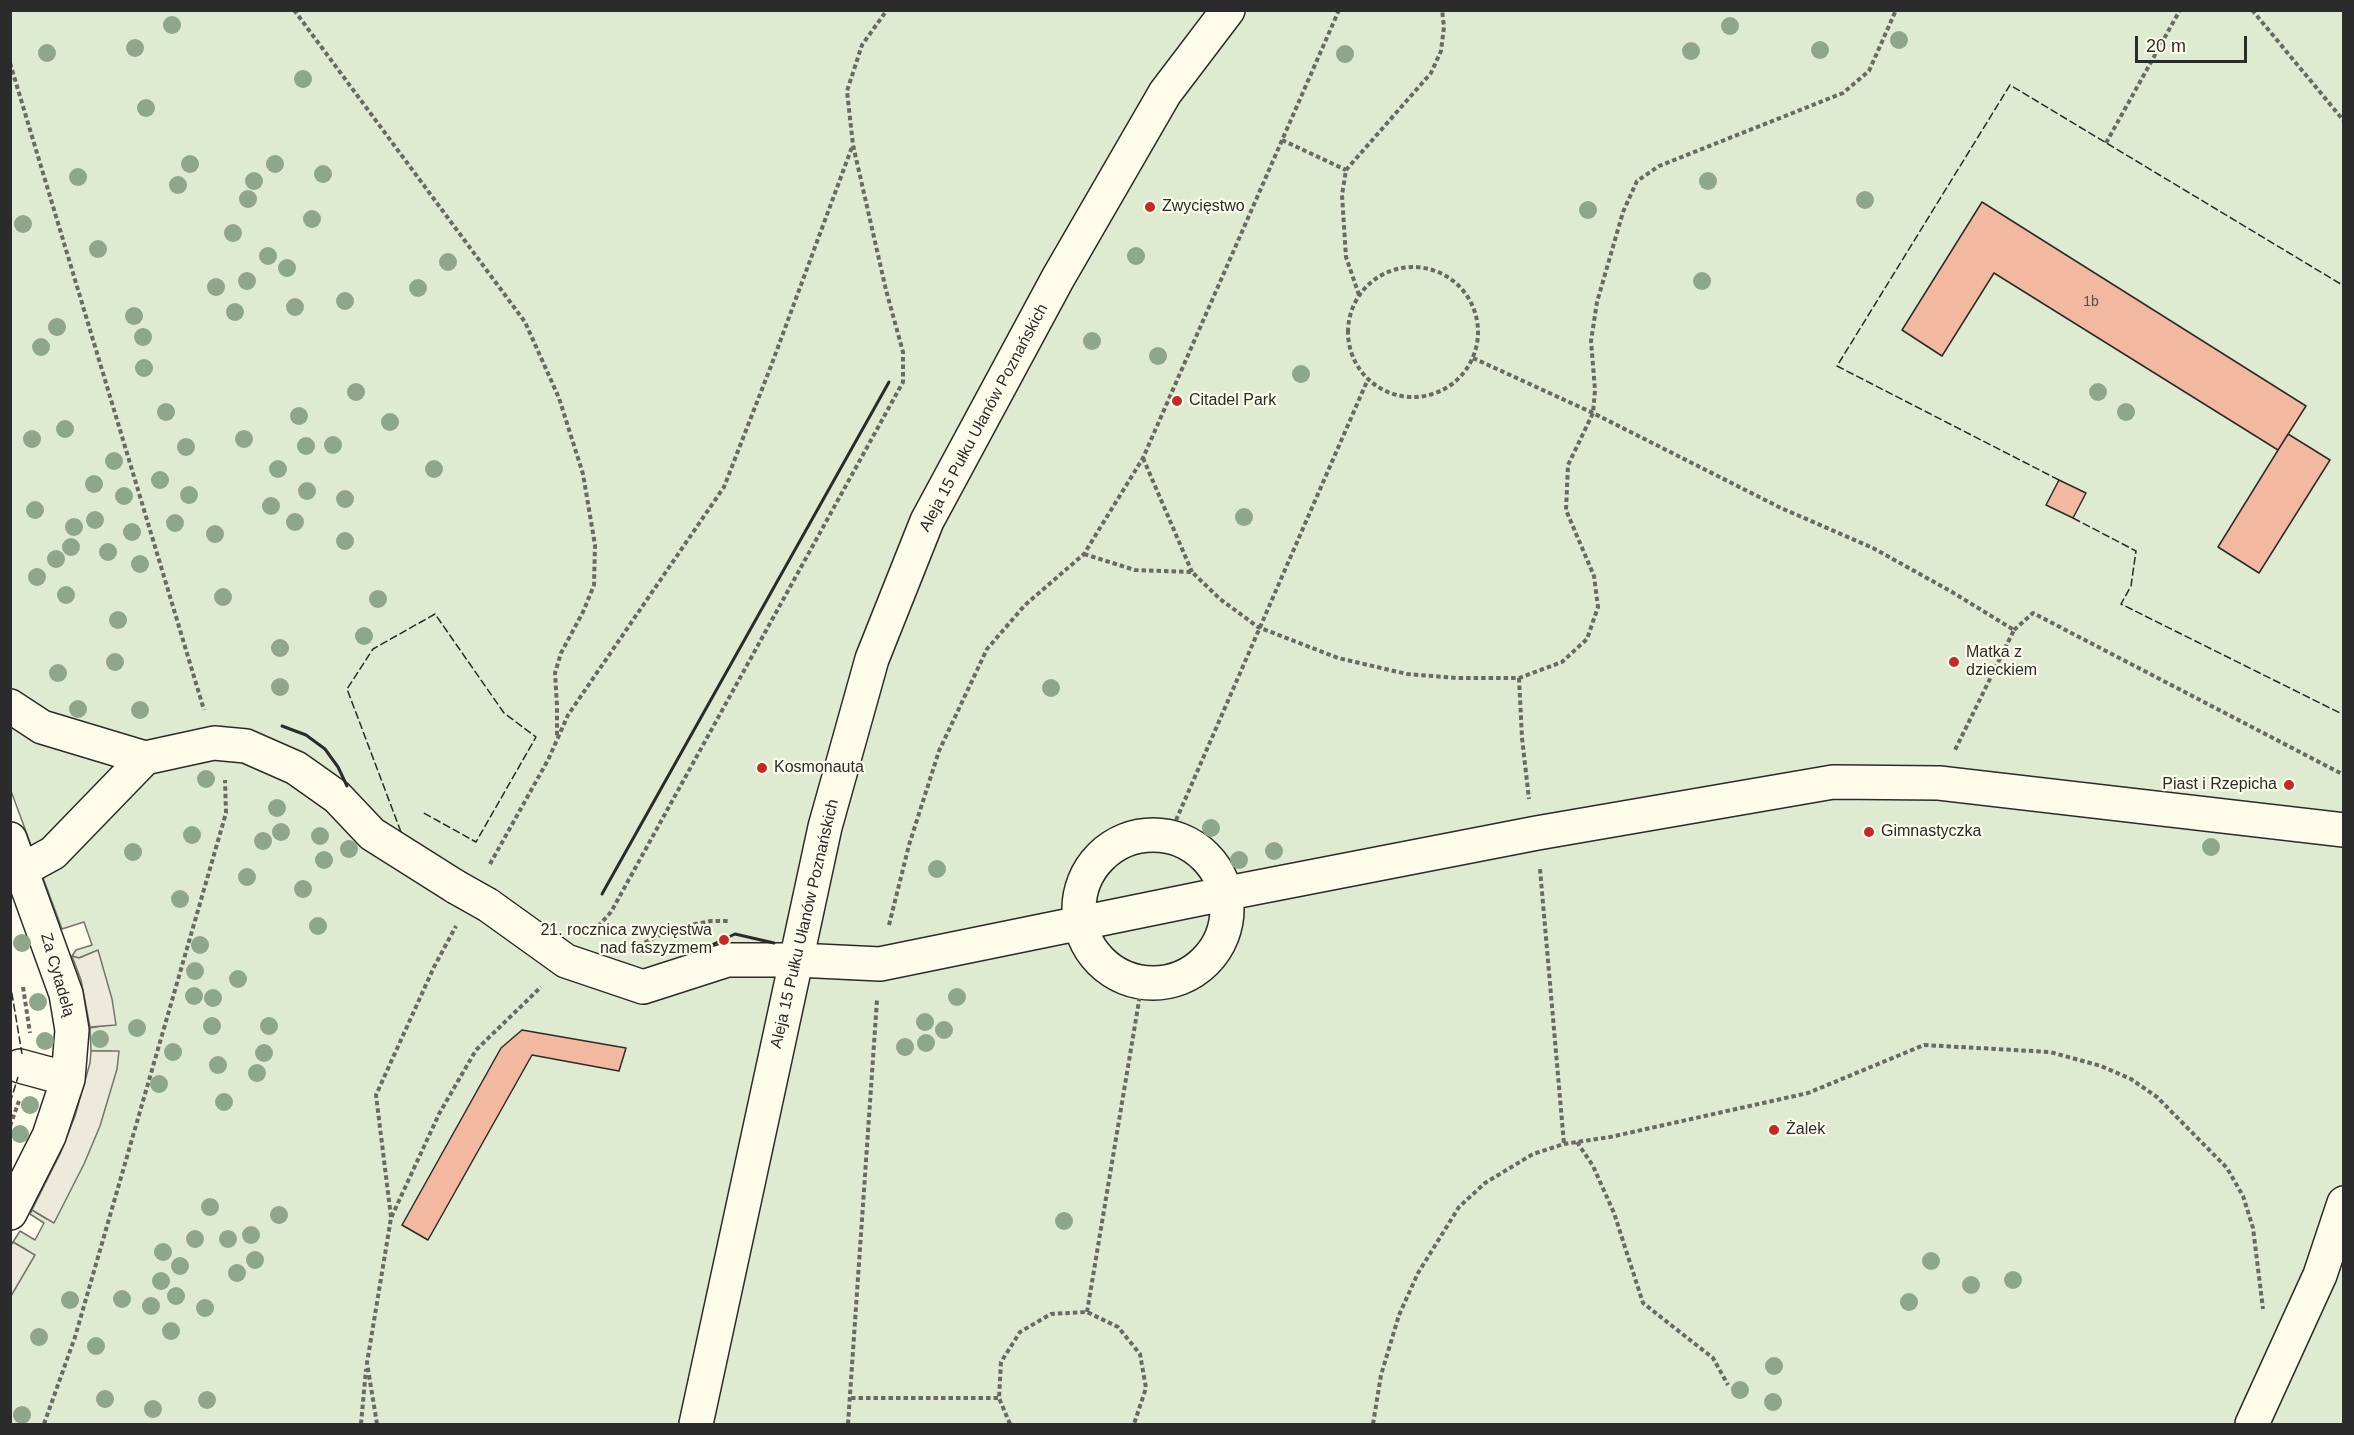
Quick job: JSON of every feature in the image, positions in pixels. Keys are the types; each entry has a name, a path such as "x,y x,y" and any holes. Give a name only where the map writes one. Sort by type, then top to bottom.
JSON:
{"street":[{"name":"Aleja 15 Pułku Ułanów Poznańskich","path":"696,1425 825,828 872,659 927,521 1058,278 1165,93 1228,10"},
{"path":"10,706 42,727 145,758 214,743 246,746 296,768 337,797 372,834 469,903 567,962 643,987 727,960 797,960 880,964 1537,833 1833,782 1939,783 2343,830"},
{"path":"22,870 53,853 145,758"},
{"path":"1170,834 1208,855 1228,893 1226,929 1208,961 1178,980 1142,983 1113,972 1091,951 1079,923 1081,886 1101,854 1133,835 1170,834"},
{"name":"Za Cytadelą","path":"10,839 66,994 72,1030 68,1079 49,1136 10,1213"},
{"path":"20,1066 68,1079"},
{"path":"2252,1425 2320,1275 2343,1203"}],"path":[{"path":"294,10 525,322 559,398 583,474 595,545 594,585 583,612 561,653 555,673 557,741"},
{"path":"361,1425 367,1363 391,1218 439,1114 476,1050 567,962 611,912 903,382 903,352 886,290 853,145 847,91 862,45 886,10"},
{"path":"848,1425 852,1398 880,964 909,845 939,751 987,649 1025,605 1084,554 1143,458 1339,10"},
{"path":"1359,296 1346,257 1342,195 1346,171 1431,73 1441,51 1444,27 1442,10"},
{"path":"2106,143 2180,10"},
{"path":"2252,10 2343,122"},
{"path":"1143,458 1192,572 1220,598 1258,627 1338,658 1407,674 1456,678 1519,678 1562,662 1587,639 1599,607 1594,576 1566,510 1568,465 1593,413 1595,390 1591,341 1597,302 1623,212 1636,181 1659,166 1843,93 1869,71 1894,12"},
{"path":"10,63 225,774 226,813 78,1326 44,1425"},
{"path":"1282,140 1346,171"},
{"path":"490,865 557,741 568,715 724,487 853,145"},
{"path":"1422,268 1444,275 1458,284 1468,296 1474,311 1478,326 1473,358 1465,372 1441,391 1426,396 1395,395 1381,389 1368,379 1351,354 1348,339 1352,309 1359,296 1376,279 1398,269 1422,268"},
{"path":"1473,358 1593,413 1781,508 1873,548 2014,630"},
{"path":"1170,834 1258,627 1368,379"},
{"path":"1084,554 1135,570 1192,572"},
{"path":"1939,783 2014,630 2033,613 2343,775"},
{"path":"1519,678 1529,804 1537,833 1564,1144"},
{"path":"391,1218 376,1095 434,967 469,903"},
{"path":"1087,1312 1142,983"},
{"path":"1373,1425 1381,1376 1399,1315 1418,1273 1459,1207 1485,1184 1533,1154 1564,1144 1610,1137 1808,1093 1924,1045 2050,1052 2101,1066 2131,1079 2157,1097 2227,1168 2243,1196 2253,1228 2264,1314 2286,1352"},
{"path":"1576,1142 1593,1166 1614,1213 1643,1303 1713,1358 1728,1385"},
{"path":"1010,1425 999,1398 1001,1362 1020,1332 1051,1314 1087,1312 1118,1327 1140,1354 1146,1388 1134,1425"},
{"path":"367,1363 377,1425"},
{"path":"852,1398 999,1398"}],"green space":[{"name":"Citadel Park","path":"11,11 2343,11 2343,1424 11,1424 11,1280 28,1251 13,1242 20,1231 35,1240 44,1223 30,1214 32,1210 47,1219 111,1051 91,1051 90,1028 108,1025 94,952 79,958 72,956 76,950 92,945 84,922 62,929 11,791"}],"shaded area":[{"path":"98,950 112,999 116,1025 90,1027 81,980 72,956 79,958"},
{"path":"91,1051 119,1051 117,1069 100,1126 84,1164 54,1223 32,1210 60,1154 75,1116 90,1063"},
{"path":"13,1242 35,1255 11,1296 10,1247"}],"building":[{"path":"1982,202 2306,406 2278,450 1994,273 1942,356 1902,330"},
{"path":"2288,434 2330,460 2259,573 2218,547"},
{"path":"2059,480 2086,493 2073,518 2046,505"},
{"path":"522,1030 626,1048 619,1071 532,1055 428,1240 402,1225 501,1048"}],"fence":[{"path":"2059,480 1837,366 2010,85 2344,286"},
{"path":"2073,518 2136,551 2131,586 2121,604 2344,715"},
{"path":"401,832 347,689 373,649 435,614 504,713 536,737 476,842 422,812"},
{"path":"10,982 22,1054"},
{"path":"10,1103 18,1077"}],"wall":[{"path":"602,894 889,382"},
{"path":"282,726 306,735 325,749 338,767 347,786"},
{"path":"697,952 735,934 774,943"}],"place":[{"name":"Zwycięstwo","path":"1150,207"},
{"name":"Citadel Park","path":"1177,401"},
{"name":"Matka z dzieckiem","path":"1954,662"},
{"name":"Kosmonauta","path":"762,768"},
{"name":"Piast i Rzepicha","path":"2289,785"},
{"name":"Gimnastyczka","path":"1869,832"},
{"name":"21. rocznica zwycięstwa nad faszyzmem","path":"724,940"},
{"name":"Żalek","path":"1774,1130"}]}
